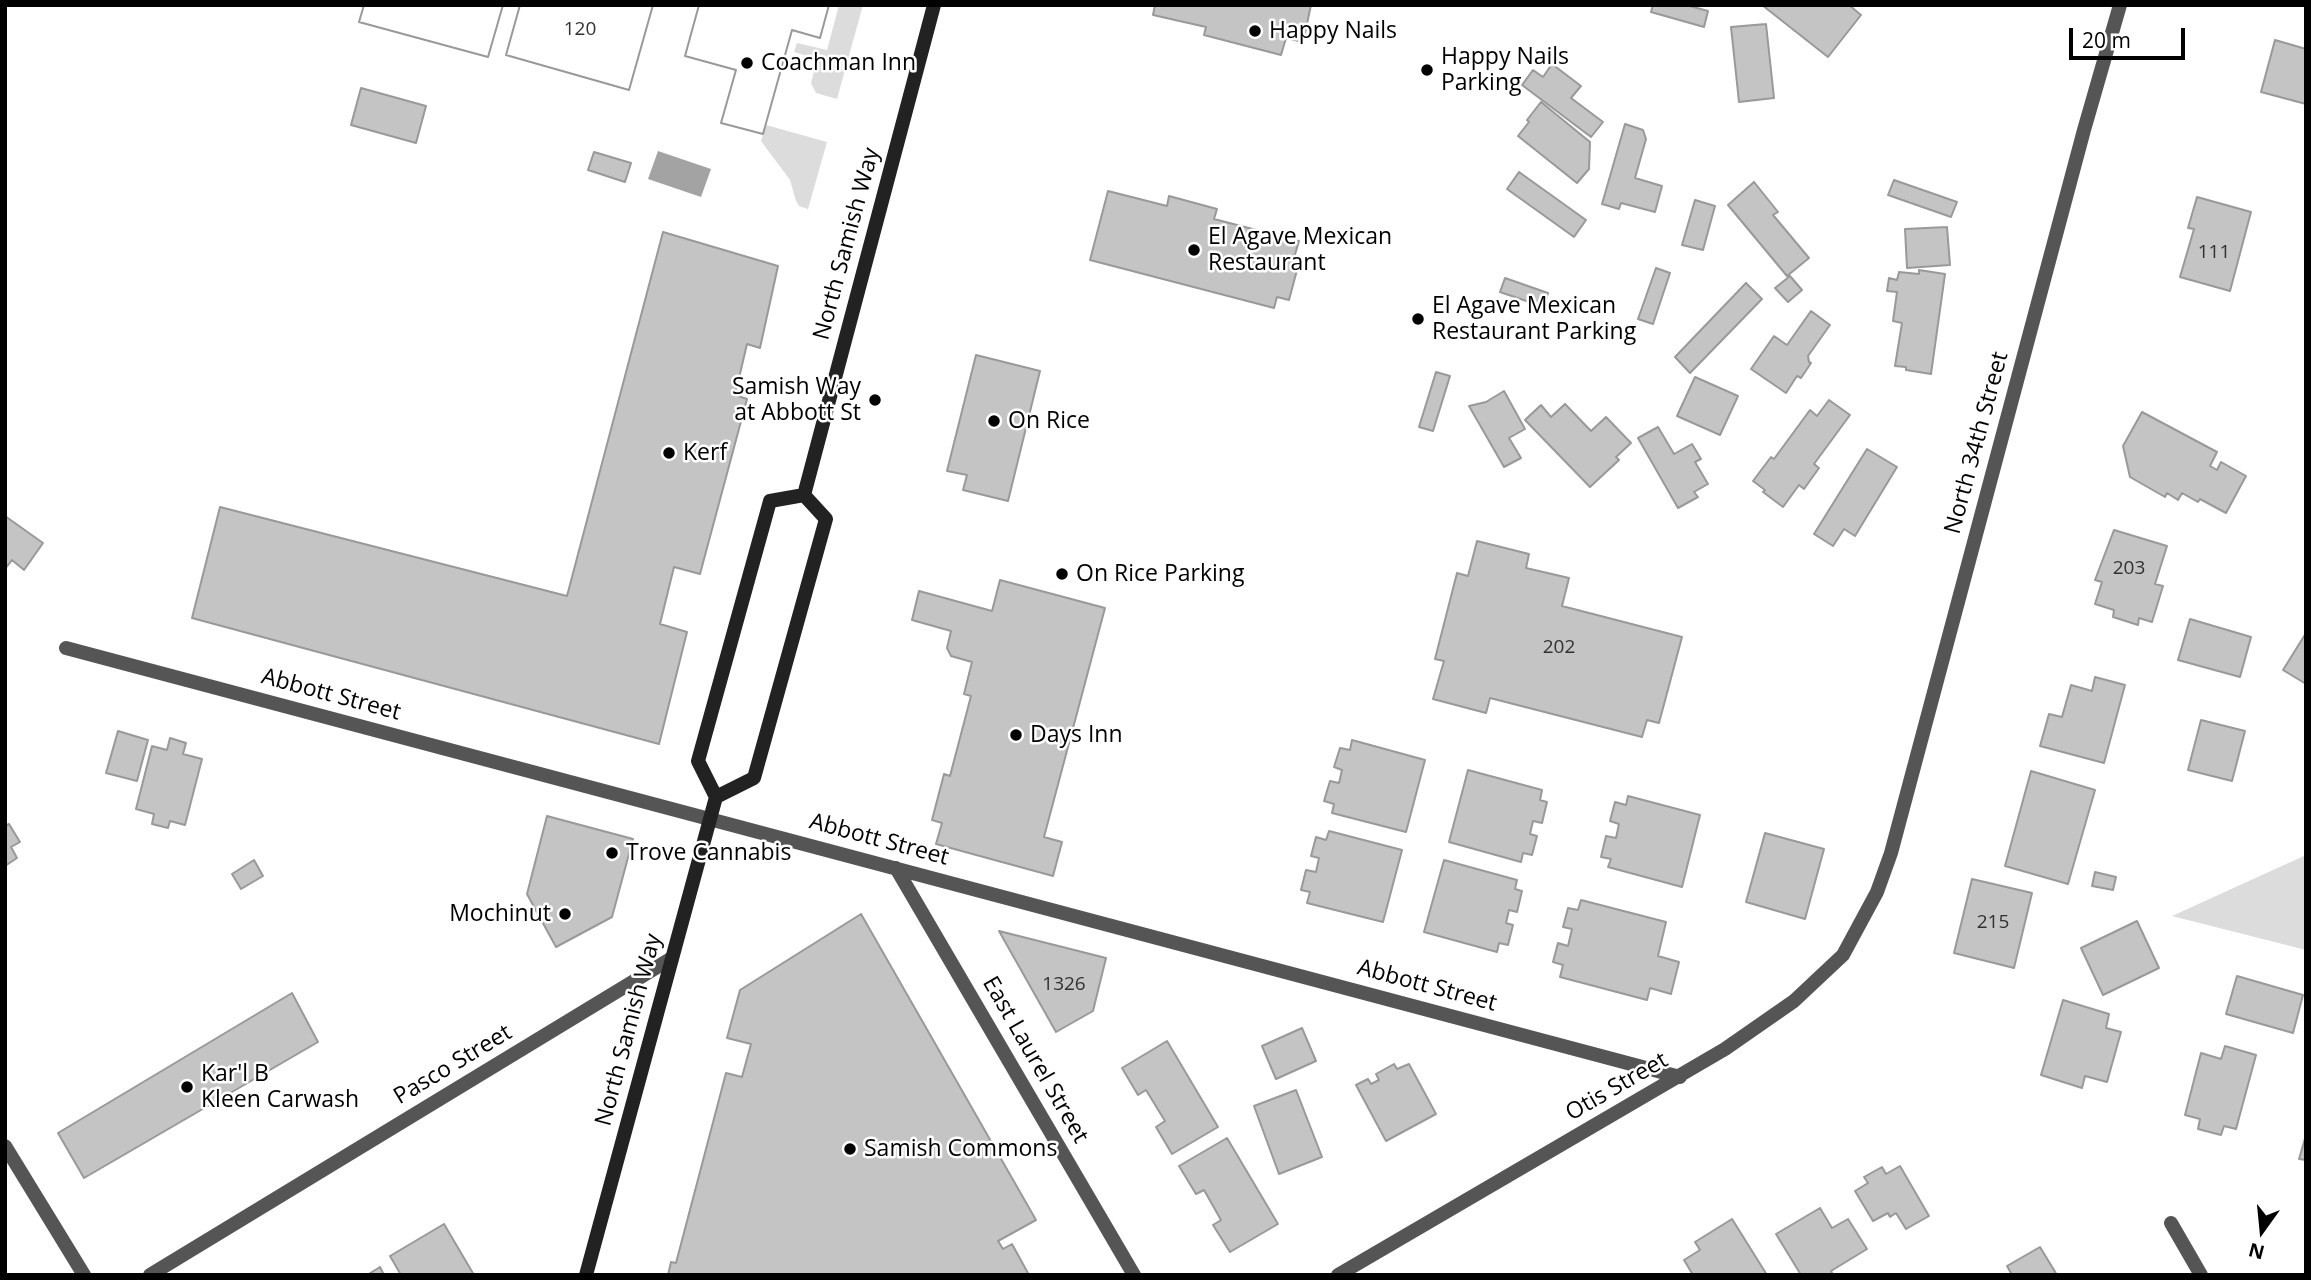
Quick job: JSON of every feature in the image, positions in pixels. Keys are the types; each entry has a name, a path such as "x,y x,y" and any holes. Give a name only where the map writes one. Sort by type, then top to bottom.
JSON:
{"main road":[{"name":"North Samish Way","path":"804,495 934,5"},
{"path":"804,495 826,519 754,778 716,797 698,761 770,501 804,495"},
{"name":"North Samish Way","path":"586,1275 716,797"}],"street":[{"name":"North 34th Street","path":"1877,892 1891,853 2120,5"},
{"name":"Abbott Street","path":"66,648 1680,1077"},
{"name":"East Laurel Street","path":"896,868 1134,1275"},
{"name":"Otis Street","path":"1338,1275 1680,1077 1794,1001 1843,955 1877,892"},
{"name":"Pasco Street","path":"150,1275 672,958"},
{"path":"5,1146 85,1275"},
{"path":"2171,1223 2202,1275"}],"shaded area":[{"path":"839,5 863,5 837,99 816,93 811,83 817,59 794,52 797,43 827,50"},
{"path":"766,125 827,142 808,209 799,206 790,180 761,141"},
{"path":"658,151 711,169 701,197 648,179"},
{"path":"2306,855 2306,950 2172,916"}],"building":[{"path":"364,5 503,5 488,57 359,22"},
{"path":"364,5 503,5 488,57 359,22"},
{"path":"520,5 653,5 629,90 506,55"},
{"path":"520,5 653,5 629,90 506,55"},
{"name":"Coachman Inn","path":"699,5 829,5 820,38 792,30 763,134 721,123 736,70 685,56"},
{"name":"Coachman Inn","path":"699,5 829,5 820,38 792,30 763,134 721,123 736,70 685,56"},
{"name":"Happy Nails","path":"1155,5 1311,5 1303,42 1286,38 1281,55 1204,35 1206,27 1153,15"},
{"path":"1653,5 1686,5 1708,11 1704,27 1651,12"},
{"path":"1762,5 1849,5 1861,15 1828,57"},
{"path":"1766,24 1774,98 1739,102 1731,27"},
{"path":"2275,40 2306,49 2306,104 2261,92"},
{"path":"1552,64 1581,86 1571,98 1603,122 1591,137 1522,85 1533,70 1543,77"},
{"path":"361,88 426,106 416,143 351,125"},
{"path":"1541,102 1590,142 1589,169 1577,183 1518,136"},
{"path":"1625,124 1643,130 1646,139 1635,178 1662,186 1655,212 1621,203 1619,209 1602,204"},
{"path":"594,152 631,163 625,182 588,170"},
{"path":"1519,172 1586,220 1574,237 1507,189"},
{"path":"1894,180 1957,202 1951,217 1888,195"},
{"path":"1754,182 1778,212 1773,215 1809,258 1787,276 1728,205"},
{"name":"El Agave Mexican Restaurant","path":"1108,191 1167,206 1169,196 1217,209 1214,219 1299,241 1291,268 1297,270 1289,300 1277,297 1274,308 1090,260"},
{"path":"2197,197 2251,212 2230,291 2180,277 2194,229 2188,228"},
{"path":"1695,200 1715,206 1703,250 1682,245"},
{"path":"1947,227 1950,265 1907,268 1905,229"},
{"name":"Kerf","path":"663,232 778,266 760,348 747,344 735,395 747,399 700,574 674,567 660,624 687,632 659,744 192,618 220,507 567,596"},
{"path":"1656,268 1670,273 1653,324 1638,319"},
{"path":"1919,270 1945,274 1931,374 1895,366 1902,323 1893,321 1897,292 1887,291 1889,278 1897,280 1899,272 1919,274"},
{"path":"1790,276 1802,290 1788,302 1775,288"},
{"path":"1505,278 1548,293 1544,307 1500,292"},
{"path":"1746,283 1762,299 1690,373 1675,357"},
{"path":"1811,311 1830,325 1808,356 1811,363 1801,378 1797,376 1786,393 1751,369 1774,336 1787,345"},
{"name":"On Rice","path":"976,355 1040,371 1008,501 963,490 967,475 947,471"},
{"path":"1436,372 1450,376 1433,431 1419,427"},
{"path":"1695,377 1738,396 1720,435 1677,416"},
{"path":"1504,391 1525,429 1509,438 1521,458 1504,467 1469,406 1486,402"},
{"path":"1829,400 1850,415 1814,464 1819,468 1804,489 1799,485 1783,507 1753,481 1771,457 1774,459 1810,410 1817,416"},
{"path":"1565,404 1591,431 1606,417 1631,443 1616,457 1619,460 1590,487 1525,420 1541,405 1551,417"},
{"path":"2142,412 2217,452 2210,466 2217,470 2221,462 2246,476 2226,513 2182,493 2178,500 2167,493 2165,497 2130,477 2123,446"},
{"path":"1658,427 1674,454 1692,444 1701,459 1695,462 1708,484 1694,492 1698,497 1678,508 1638,438"},
{"path":"1867,449 1897,467 1855,536 1844,529 1833,546 1814,534"},
{"path":"5,516 43,543 24,570 12,560 5,569"},
{"path":"2114,530 2167,546 2155,584 2163,586 2152,622 2139,618 2138,625 2113,617 2114,610 2095,604 2102,582 2095,580"},
{"path":"1477,541 1529,554 1526,568 1569,578 1562,606 1682,637 1659,723 1647,720 1642,737 1490,698 1486,713 1433,699 1444,661 1435,659 1457,573 1468,576"},
{"name":"Days Inn","path":"1000,580 1105,608 1044,837 1062,842 1053,876 936,844 942,823 932,820 944,774 950,776 971,696 964,694 972,662 951,656 947,648 951,631 912,620 919,591 992,611"},
{"path":"2190,619 2251,637 2240,677 2178,660"},
{"path":"2306,633 2306,684 2283,670"},
{"path":"2095,677 2125,685 2104,763 2040,746 2049,714 2062,717 2071,685 2092,691"},
{"path":"2201,720 2245,731 2232,781 2188,770"},
{"path":"118,731 148,740 137,781 106,773"},
{"path":"170,738 186,743 183,754 202,759 185,825 170,821 168,828 152,824 154,814 136,809 152,746 167,750"},
{"path":"1352,740 1425,760 1406,832 1332,813 1334,804 1324,801 1330,781 1339,783 1342,770 1334,767 1340,748 1350,750"},
{"path":"1468,770 1542,790 1540,800 1547,802 1542,823 1533,821 1530,834 1537,836 1532,855 1523,853 1521,862 1449,842"},
{"path":"2031,771 2095,790 2068,884 2005,866"},
{"path":"1628,796 1700,815 1682,887 1608,867 1611,859 1601,857 1606,836 1616,838 1619,824 1610,821 1615,802 1626,805"},
{"path":"547,816 633,839 612,917 556,947 527,894"},
{"path":"9,824 20,842 11,847 17,858 5,866 5,826"},
{"path":"1329,831 1402,850 1383,922 1307,903 1310,892 1301,890 1306,870 1316,872 1319,858 1311,856 1316,837 1326,840"},
{"path":"1765,833 1824,849 1805,919 1746,902"},
{"path":"254,860 263,876 241,889 232,874"},
{"path":"1444,860 1517,880 1515,889 1522,891 1517,912 1509,910 1506,923 1513,925 1508,945 1499,943 1497,952 1424,932"},
{"path":"2095,872 2116,877 2113,890 2092,886"},
{"path":"1972,879 2032,893 2014,968 1954,953"},
{"path":"1581,900 1666,922 1658,956 1679,962 1671,994 1650,988 1647,1000 1560,977 1563,965 1553,962 1558,943 1568,946 1572,929 1563,927 1568,908 1578,910"},
{"name":"Samish Commons","path":"861,914 1036,1220 998,1241 1003,1249 1012,1244 1029,1275 668,1275 671,1262 676,1263 726,1073 742,1077 751,1044 727,1038 740,990"},
{"path":"2137,921 2159,968 2103,995 2081,948"},
{"path":"999,931 1106,958 1093,1011 1056,1032"},
{"path":"2237,976 2303,995 2293,1033 2226,1014"},
{"name":"Kar'l B Kleen Carwash","path":"292,993 318,1042 84,1178 58,1133"},
{"path":"2063,1000 2109,1014 2106,1028 2121,1032 2107,1082 2085,1076 2082,1088 2041,1075"},
{"path":"1302,1028 1316,1061 1276,1079 1262,1046"},
{"path":"1167,1041 1218,1127 1172,1154 1156,1127 1165,1121 1146,1090 1138,1095 1122,1068"},
{"path":"2225,1046 2256,1055 2236,1129 2224,1126 2221,1135 2198,1129 2200,1119 2185,1115 2201,1053 2221,1059"},
{"path":"1394,1064 1397,1069 1409,1064 1436,1114 1386,1141 1356,1085 1368,1079 1371,1084 1379,1080 1376,1074"},
{"path":"1296,1090 1322,1157 1279,1174 1254,1106"},
{"path":"2306,1135 2306,1160 2299,1159"},
{"path":"1227,1138 1278,1224 1230,1252 1213,1225 1221,1220 1204,1190 1196,1194 1179,1166"},
{"path":"1900,1166 1929,1216 1906,1229 1896,1213 1890,1217 1888,1213 1873,1221 1855,1191 1868,1183 1864,1177 1882,1167 1886,1174"},
{"path":"1820,1208 1832,1228 1848,1219 1867,1249 1831,1271 1833,1275 1801,1275 1776,1234"},
{"path":"1732,1219 1767,1275 1693,1275 1684,1260 1700,1250 1695,1242"},
{"path":"444,1224 474,1275 401,1275 390,1256"},
{"path":"2040,1247 2057,1275 2012,1275 2007,1266"},
{"path":"380,1267 384,1275 367,1275"}],"place":[{"name":"Happy Nails","path":"1255,31"},
{"name":"Coachman Inn","path":"747,63"},
{"name":"Happy Nails Parking","path":"1427,70"},
{"name":"El Agave Mexican Restaurant","path":"1194,250"},
{"name":"El Agave Mexican Restaurant Parking","path":"1418,319"},
{"name":"Samish Way at Abbott St","path":"875,400"},
{"name":"On Rice","path":"994,421"},
{"name":"Kerf","path":"669,453"},
{"name":"On Rice Parking","path":"1062,574"},
{"name":"Days Inn","path":"1016,735"},
{"name":"Trove Cannabis","path":"612,853"},
{"name":"Mochinut","path":"565,914"},
{"name":"Kar'l B Kleen Carwash","path":"187,1087"},
{"name":"Samish Commons","path":"850,1149"}]}
